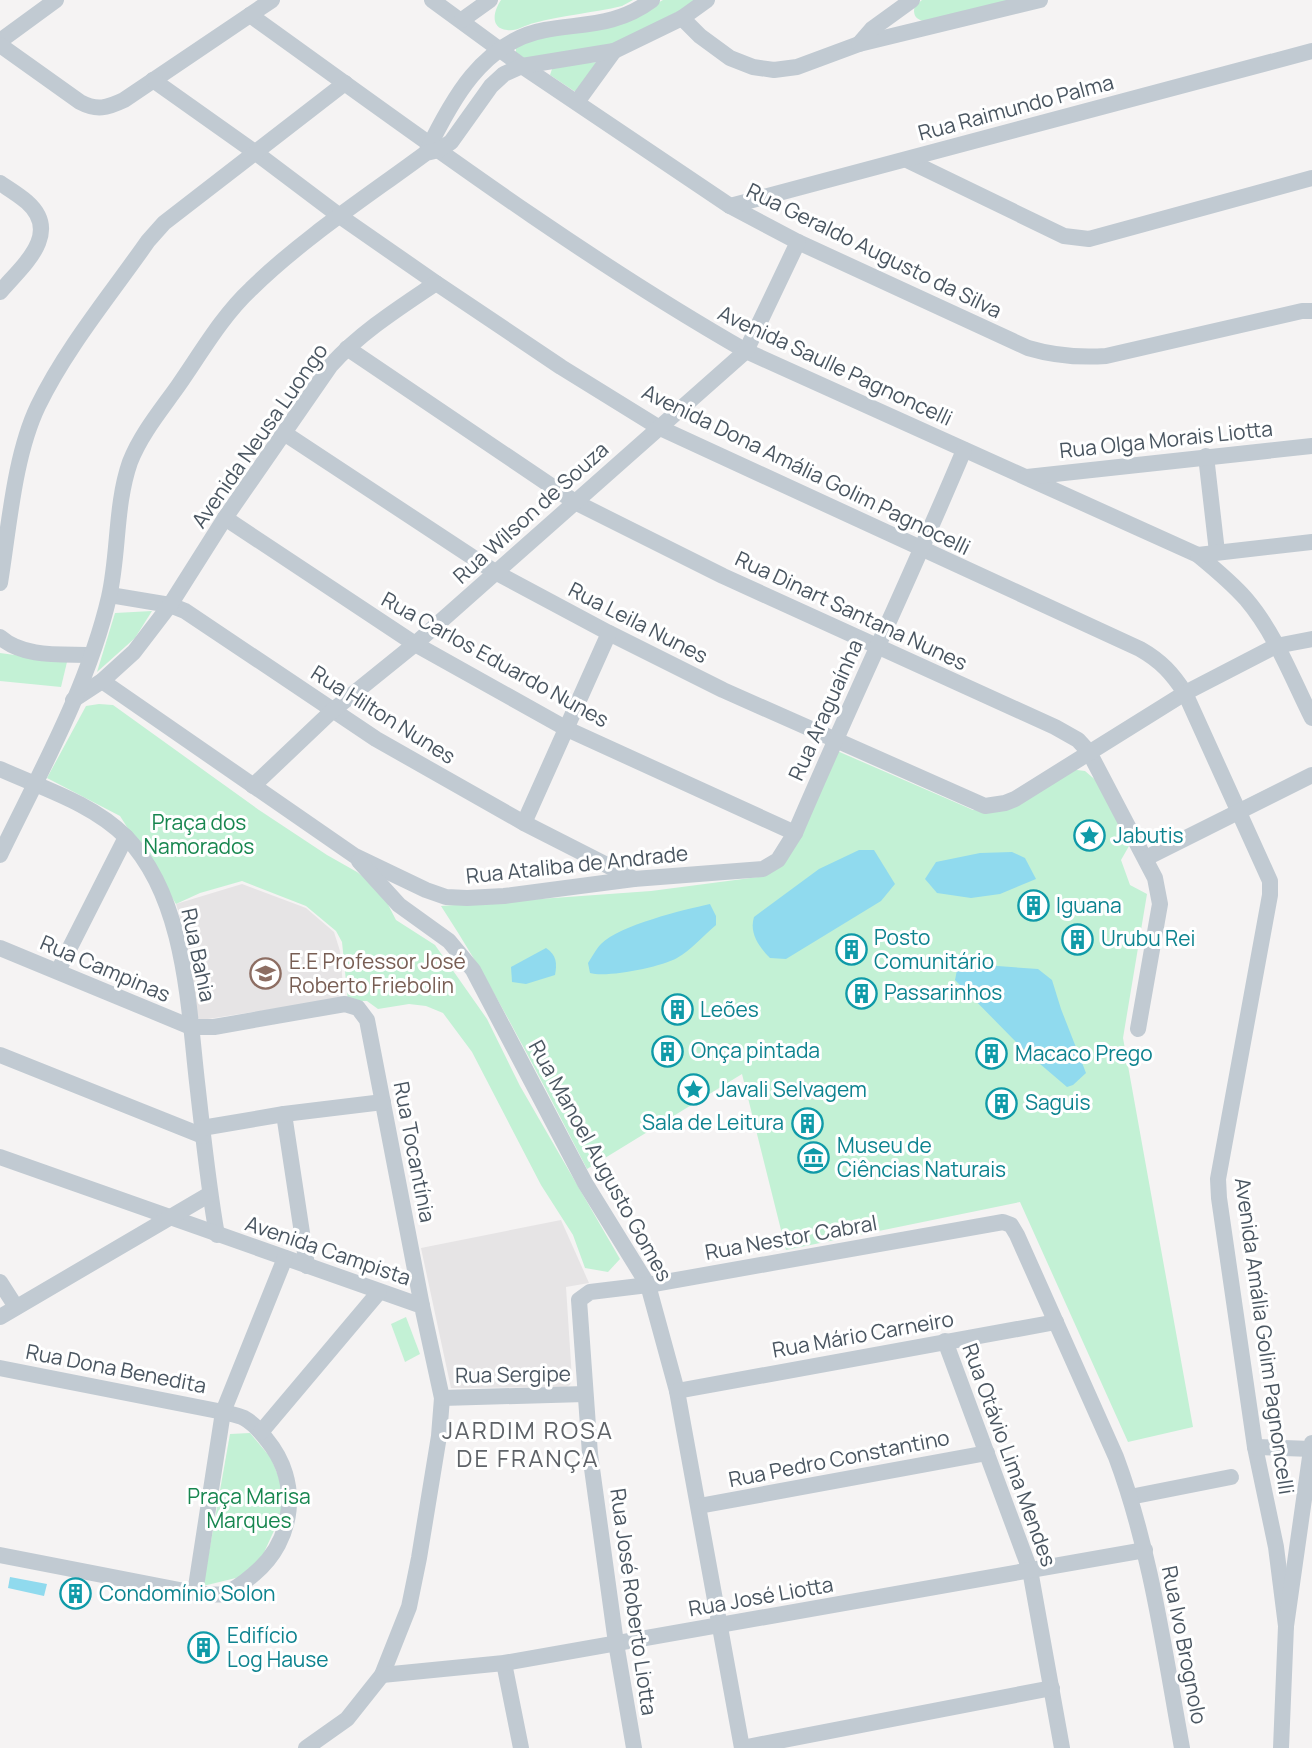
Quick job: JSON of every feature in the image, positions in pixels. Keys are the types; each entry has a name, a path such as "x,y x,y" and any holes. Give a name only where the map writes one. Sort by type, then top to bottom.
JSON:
{"street":[{"path":"56,0 0,43 91,108 111,106 272,0"},
{"name":"Rua Geraldo Augusto da Silva","path":"432,0 522,66 730,206 798,242 1028,348 1076,358 1106,356 1309,310"},
{"path":"462,20 490,0"},
{"path":"432,149 470,78 499,48 518,37 543,30 605,23 627,16 652,0"},
{"path":"0,855 73,700 110,595 123,492 131,462 146,430 224,319 249,290 278,264 432,149 452,142 491,86 504,74 522,66 614,51 682,18 707,0"},
{"path":"859,44 877,24 912,0"},
{"path":"682,18 700,36 730,58 752,67 774,71 797,67 859,44 1040,0"},
{"name":"Avenida Saulle Pagnoncelli","path":"250,15 432,149 684,316 746,351 1198,555 1225,576 1248,601 1276,646 1312,718"},
{"path":"577,102 614,51"},
{"name":"Rua Raimundo Palma","path":"730,206 1312,51"},
{"name":"Avenida Dona Amália Golim Pagnocelli","path":"153,80 436,283 561,367 658,427 1158,659 1173,674 1185,693 1239,810"},
{"path":"0,583 25,442 37,407 58,369 148,241 164,223 345,83"},
{"path":"907,160 1064,236 1077,239 1089,239 1312,178"},
{"path":"0,183 27,201 37,213 42,235 38,246 0,292"},
{"name":"Rua Wilson de Souza","path":"253,786 332,711 415,644 746,351 798,242"},
{"name":"Avenida Neusa Luongo","path":"73,700 102,681 134,652 170,605 225,518 331,365 347,348 436,283"},
{"name":"Rua Dinart Santana Nunes","path":"347,348 575,502 723,576 1055,727 1078,740 1089,752 1155,878 1160,904 1138,1029"},
{"name":"Rua Leila Nunes","path":"284,433 495,572 723,690 976,804 994,806 1014,799 1089,752"},
{"name":"Rua Olga Morais Liotta","path":"1025,477 1312,446"},
{"name":"Rua Araguaínha","path":"795,833 964,450"},
{"path":"1206,456 1217,552"},
{"name":"Rua Carlos Eduardo Nunes","path":"225,518 415,644 567,729 795,833"},
{"path":"1198,555 1312,542"},
{"name":"Rua Hilton Nunes","path":"110,595 170,605 185,611 332,711 432,772 634,879"},
{"path":"524,823 609,633"},
{"path":"0,637 9,645 23,650 90,655"},
{"path":"1089,752 1185,693 1276,646 1312,639"},
{"path":"102,681 355,856"},
{"name":"Rua Bahia","path":"0,769 85,806 126,837 147,865 168,907 177,937 191,1027 217,1235"},
{"path":"1146,858 1312,775"},
{"name":"Avenida Amália Golim Pagnoncelli","path":"1239,810 1266,868 1270,895 1218,1180 1219,1198 1255,1447 1276,1547 1286,1626"},
{"name":"Rua Ataliba de Andrade","path":"355,856 426,890 446,897 467,898 504,896 634,879 762,869 778,860 795,833"},
{"path":"58,971 126,837"},
{"name":"Rua Manoel Augusto Gomes","path":"355,856 400,905 449,941 473,970 579,1172 648,1285 677,1391 742,1748"},
{"name":"Rua Campinas","path":"0,948 191,1027 214,1027 345,1004 358,1008"},
{"name":"Rua Tocantínia","path":"358,1008 367,1020 422,1306"},
{"path":"0,1055 203,1132 284,1114 383,1102"},
{"path":"284,1114 307,1266"},
{"name":"Avenida Campista","path":"0,1157 422,1306 442,1398 439,1436 409,1606 382,1675 346,1719 306,1748"},
{"path":"0,1317 210,1194"},
{"name":"Rua Nestor Cabral","path":"582,1296 590,1292 648,1285 997,1222 1008,1223"},
{"name":"Rua Ivo Brognolo","path":"1008,1223 1014,1228 1056,1322 1116,1457 1130,1497 1145,1550 1182,1748"},
{"path":"195,1593 223,1412 285,1258"},
{"path":"0,1282 16,1307"},
{"path":"261,1432 379,1292"},
{"name":"Rua José Roberto Liotta","path":"582,1296 578,1303 590,1454 616,1643 634,1748"},
{"name":"Rua Mário Carneiro","path":"677,1391 1056,1322"},
{"name":"Rua Otávio Lima Mendes","path":"945,1341 1030,1570 1062,1748"},
{"name":"Rua Dona Benedita","path":"0,1368 223,1412"},
{"name":"Rua Sergipe","path":"442,1398 585,1394"},
{"path":"0,1555 195,1593 223,1594 244,1582 263,1567 282,1537 290,1503 288,1480 278,1454 261,1432 244,1419 223,1412"},
{"path":"1281,1748 1286,1626 1312,1443"},
{"path":"1255,1447 1311,1449"},
{"name":"Rua Pedro Constantino","path":"699,1506 987,1453"},
{"path":"1130,1497 1231,1477"},
{"name":"Rua José Liotta","path":"382,1675 504,1663 1145,1550"},
{"path":"504,1663 521,1748"},
{"path":"742,1748 1052,1688"}],"shaded area":[{"name":"E.E Professor José Roberto Friebolin","path":"242,884 306,908 334,932 340,951 344,998 208,1019 200,1020 197,1017 185,934 176,904"},
{"path":"561,1220 589,1283 566,1287 572,1379 570,1385 451,1388 421,1248"}],"green space":[{"path":"501,0 633,0 622,6 545,20 510,30 501,29 495,22 496,9"},
{"path":"663,0 696,0 612,45 526,59 516,53 519,43 629,19"},
{"path":"922,0 1010,0 924,21 914,14 915,6"},
{"path":"597,62 578,91 550,75 553,66"},
{"path":"152,611 135,638 97,672 115,613"},
{"path":"0,653 67,662 61,687 0,681"},
{"name":"Praça dos Namorados","path":"113,705 259,810 357,872 381,891 396,920 435,945 487,1019 520,1086 620,1259 608,1272 585,1268 573,1235 541,1185 472,1052 443,1013 426,1006 409,1004 378,1009 367,1001 348,1001 342,942 336,931 306,906 242,881 200,893 176,904 120,816 47,778 86,706"},
{"path":"835,750 973,810 1001,810 1069,769 1085,771 1099,783 1129,846 1121,860 1130,885 1147,894 1123,1038 1193,1427 1128,1442 1020,1202 786,1250 742,1074 587,1169 499,1003 441,906 651,891 765,876"},
{"path":"406,1317 420,1354 405,1362 391,1324"},
{"name":"Praça Marisa Marques","path":"250,1433 271,1458 281,1483 283,1511 261,1559 240,1577 203,1586 230,1434"}],"water":[{"path":"859,850 874,850 895,884 881,901 786,959 770,958 756,939 754,917 819,869"},
{"path":"1012,852 1025,858 1036,879 1000,894 971,898 937,893 925,879 936,862 980,853"},
{"path":"710,904 716,916 716,925 677,958 634,971 590,973 588,963 599,946 610,937 652,919"},
{"path":"546,948 555,960 555,975 526,984 512,982 511,967"},
{"path":"970,964 1038,969 1052,980 1086,1073 1067,1087 1026,1052 955,980 957,970"},
{"path":"10,1577 47,1584 44,1596 8,1588"}],"place":[{"name":"Jabutis","path":"1090,836"},
{"name":"Iguana","path":"1033,906"},
{"name":"Urubu Rei","path":"1078,939"},
{"name":"Posto Comunitário","path":"851,950"},
{"name":"E.E Professor José Roberto Friebolin","path":"266,974"},
{"name":"Passarinhos","path":"861,993"},
{"name":"Leões","path":"677,1010"},
{"name":"Onça pintada","path":"668,1051"},
{"name":"Macaco Prego","path":"992,1054"},
{"name":"Javali Selvagem","path":"693,1090"},
{"name":"Saguis","path":"1002,1103"},
{"name":"Sala de Leitura","path":"807,1123"},
{"name":"Museu de Ciências Naturais","path":"814,1158"},
{"name":"Condomínio Solon","path":"76,1594"},
{"name":"Edifício Log Hause","path":"204,1648"}],"district":[{"name":"JARDIM ROSA DE FRANÇA","path":"528,1445"}]}
